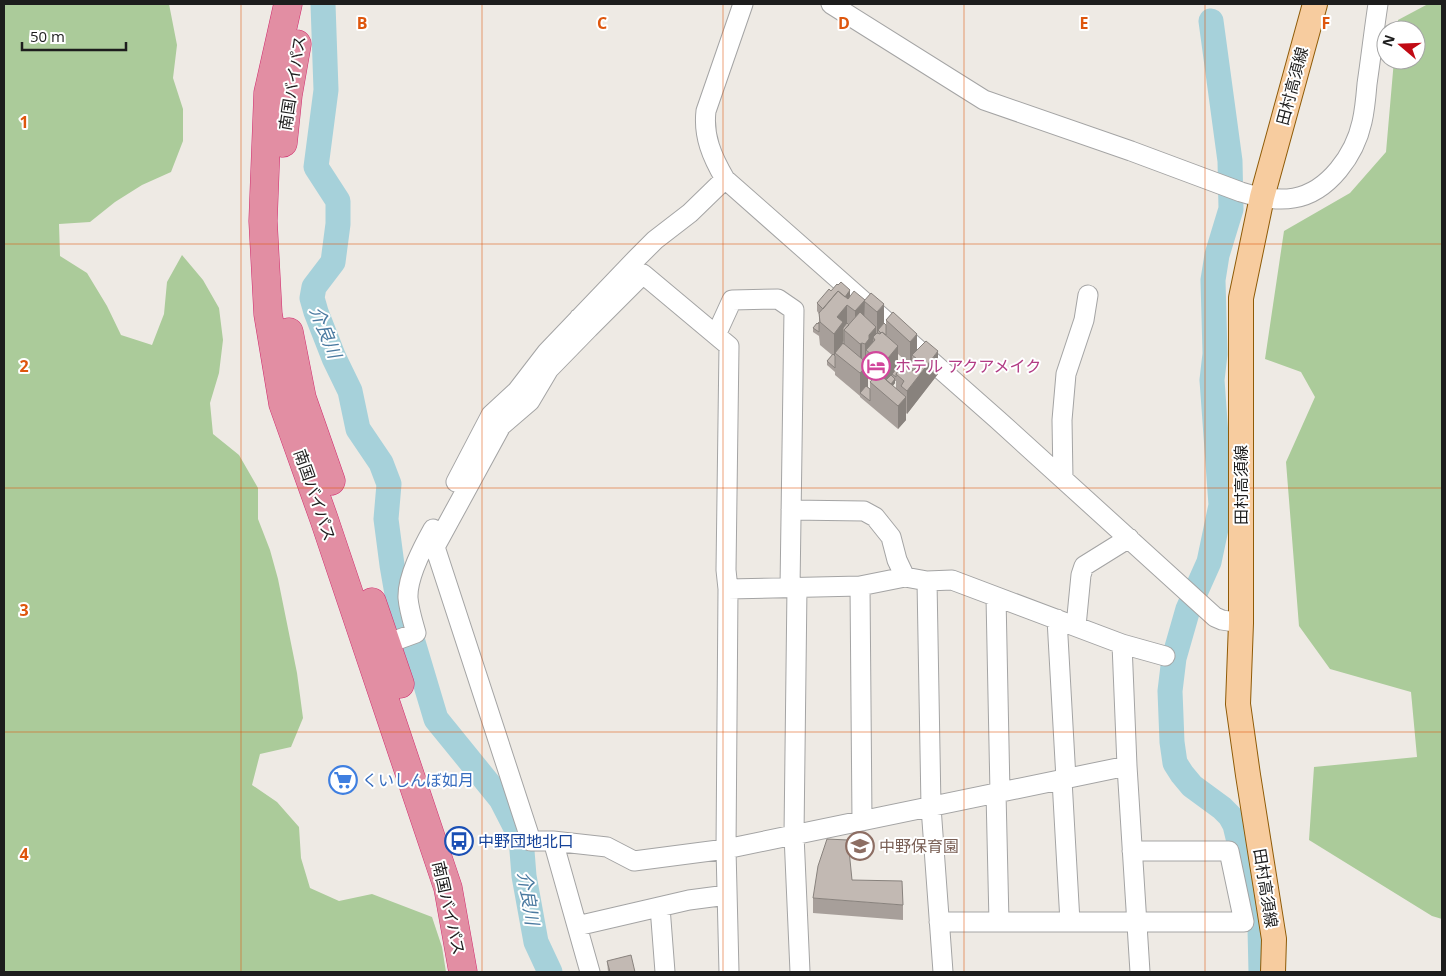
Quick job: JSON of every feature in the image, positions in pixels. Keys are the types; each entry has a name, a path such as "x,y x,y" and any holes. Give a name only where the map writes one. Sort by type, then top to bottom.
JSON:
{"highway":[{"name":"南国バイパス","path":"288,4 268,93 262,221 268,314 283,404 324,519 448,888 463,972"},
{"name":"南国バイパス","path":"306,4 303,11 288,95 281,168 281,223 285,311 302,398 386,644 465,886 482,972"}],"main road":[{"name":"田村高須線","path":"1273,972 1274,939 1238,704 1241,623 1240,298 1251,194 1315,4"}],"street":[{"path":"743,4 706,110 707,141 725,179 1193,597 1219,619 1241,623"},
{"path":"831,4 984,100 1131,150 1251,194 1294,198 1308,193 1325,182 1343,164 1354,147 1362,122 1378,4"},
{"path":"725,179 690,213 655,240 584,323 549,369 530,401 502,426 435,547 531,841 607,846 634,861 726,849 1127,766"},
{"path":"386,644 416,632 408,600 409,589 424,546 491,415 517,391 548,352 643,274 729,346 726,570 728,589 726,849 729,972"},
{"path":"1063,479 1062,420 1066,374 1084,320 1088,295"},
{"path":"716,335 732,300 778,299 794,310 791,510 794,835 800,972"},
{"path":"791,510 864,511 875,517 891,537 897,560 905,577"},
{"path":"1076,626 1081,575 1084,566 1129,538"},
{"path":"728,589 860,586 905,577 927,581 952,580 1122,644 1165,656"},
{"path":"927,581 931,807 943,972"},
{"path":"860,586 862,821"},
{"path":"996,596 999,922"},
{"path":"1057,619 1070,922"},
{"path":"1122,644 1127,766 1140,972"},
{"path":"552,841 590,972"},
{"path":"939,922 1244,922 1229,851 1132,851"},
{"path":"577,926 689,900 727,895"},
{"path":"660,907 664,972"}],"green space":[{"path":"4,4 169,4 177,45 173,78 183,109 183,141 171,172 142,185 115,202 90,222 59,224 60,256 87,273 107,306 121,335 152,345 164,314 167,282 182,255 203,280 219,308 223,340 219,373 210,403 213,434 239,455 258,488 258,519 270,550 278,579 297,673 303,718 291,747 260,754 252,785 277,802 299,827 301,858 310,888 339,901 372,894 432,917 442,947 446,972 4,972"},
{"path":"1428,4 1442,4 1442,919 1432,916 1309,840 1314,767 1417,757 1411,692 1330,669 1299,626 1286,462 1315,397 1301,372 1265,359 1284,231 1350,193 1386,152 1393,70 1426,70 1426,20 1398,20"}],"building":[{"path":"841,282 850,290 845,297 838,291 823,309 817,303 829,289 831,291"},
{"path":"838,291 848,299 854,291 865,300 855,311 847,305 837,317 843,322 834,334 820,322 819,313"},
{"path":"871,293 884,304 877,312 864,301"},
{"path":"860,312 876,327 869,335 869,339 865,344 860,344 844,330"},
{"path":"893,312 917,334 910,342 886,320"},
{"path":"819,322 819,332 813,328"},
{"path":"847,323 849,325 844,330 844,344 842,343 843,328"},
{"path":"884,323 886,325 886,335 878,330"},
{"path":"882,332 898,346 883,364 866,350 875,340 873,337 877,333 880,334"},
{"path":"926,341 938,351 907,391 901,386 904,381 896,374 904,364 913,371 921,362 912,355"},
{"path":"843,343 868,364 860,373 835,353"},
{"path":"833,354 835,356 835,368 827,361"},
{"path":"898,367 900,369 896,377 892,374"},
{"path":"878,373 906,397 898,406 870,382"},
{"path":"891,375 895,379 891,384 886,380"},
{"path":"866,386 870,389 870,401 860,393"},
{"path":"827,839 848,840 852,880 902,881 903,905 813,898 818,866"},
{"path":"631,955 635,972 610,972 607,961"}],"waterway":[{"name":"介良川","path":"323,4 326,90 316,167 338,201 338,224 333,262 314,287 312,298 334,358 350,391 358,429 381,463 389,484 386,519 400,611 407,630"},
{"path":"1211,21 1230,161 1231,209 1217,255 1213,280 1215,354 1212,380 1221,505 1209,562 1188,609 1174,658 1170,691 1172,742 1175,763 1182,774 1192,786 1222,808 1235,825 1260,929 1261,972"},
{"name":"介良川","path":"413,642 436,719 501,799 521,838 524,876 536,942 550,972"}],"place":[{"name":"ホテル アクアメイク","path":"876,366"},
{"name":"くいしんぼ如月","path":"343,780"},
{"name":"中野団地北口","path":"459,841"},
{"name":"中野保育園","path":"860,846"}]}
